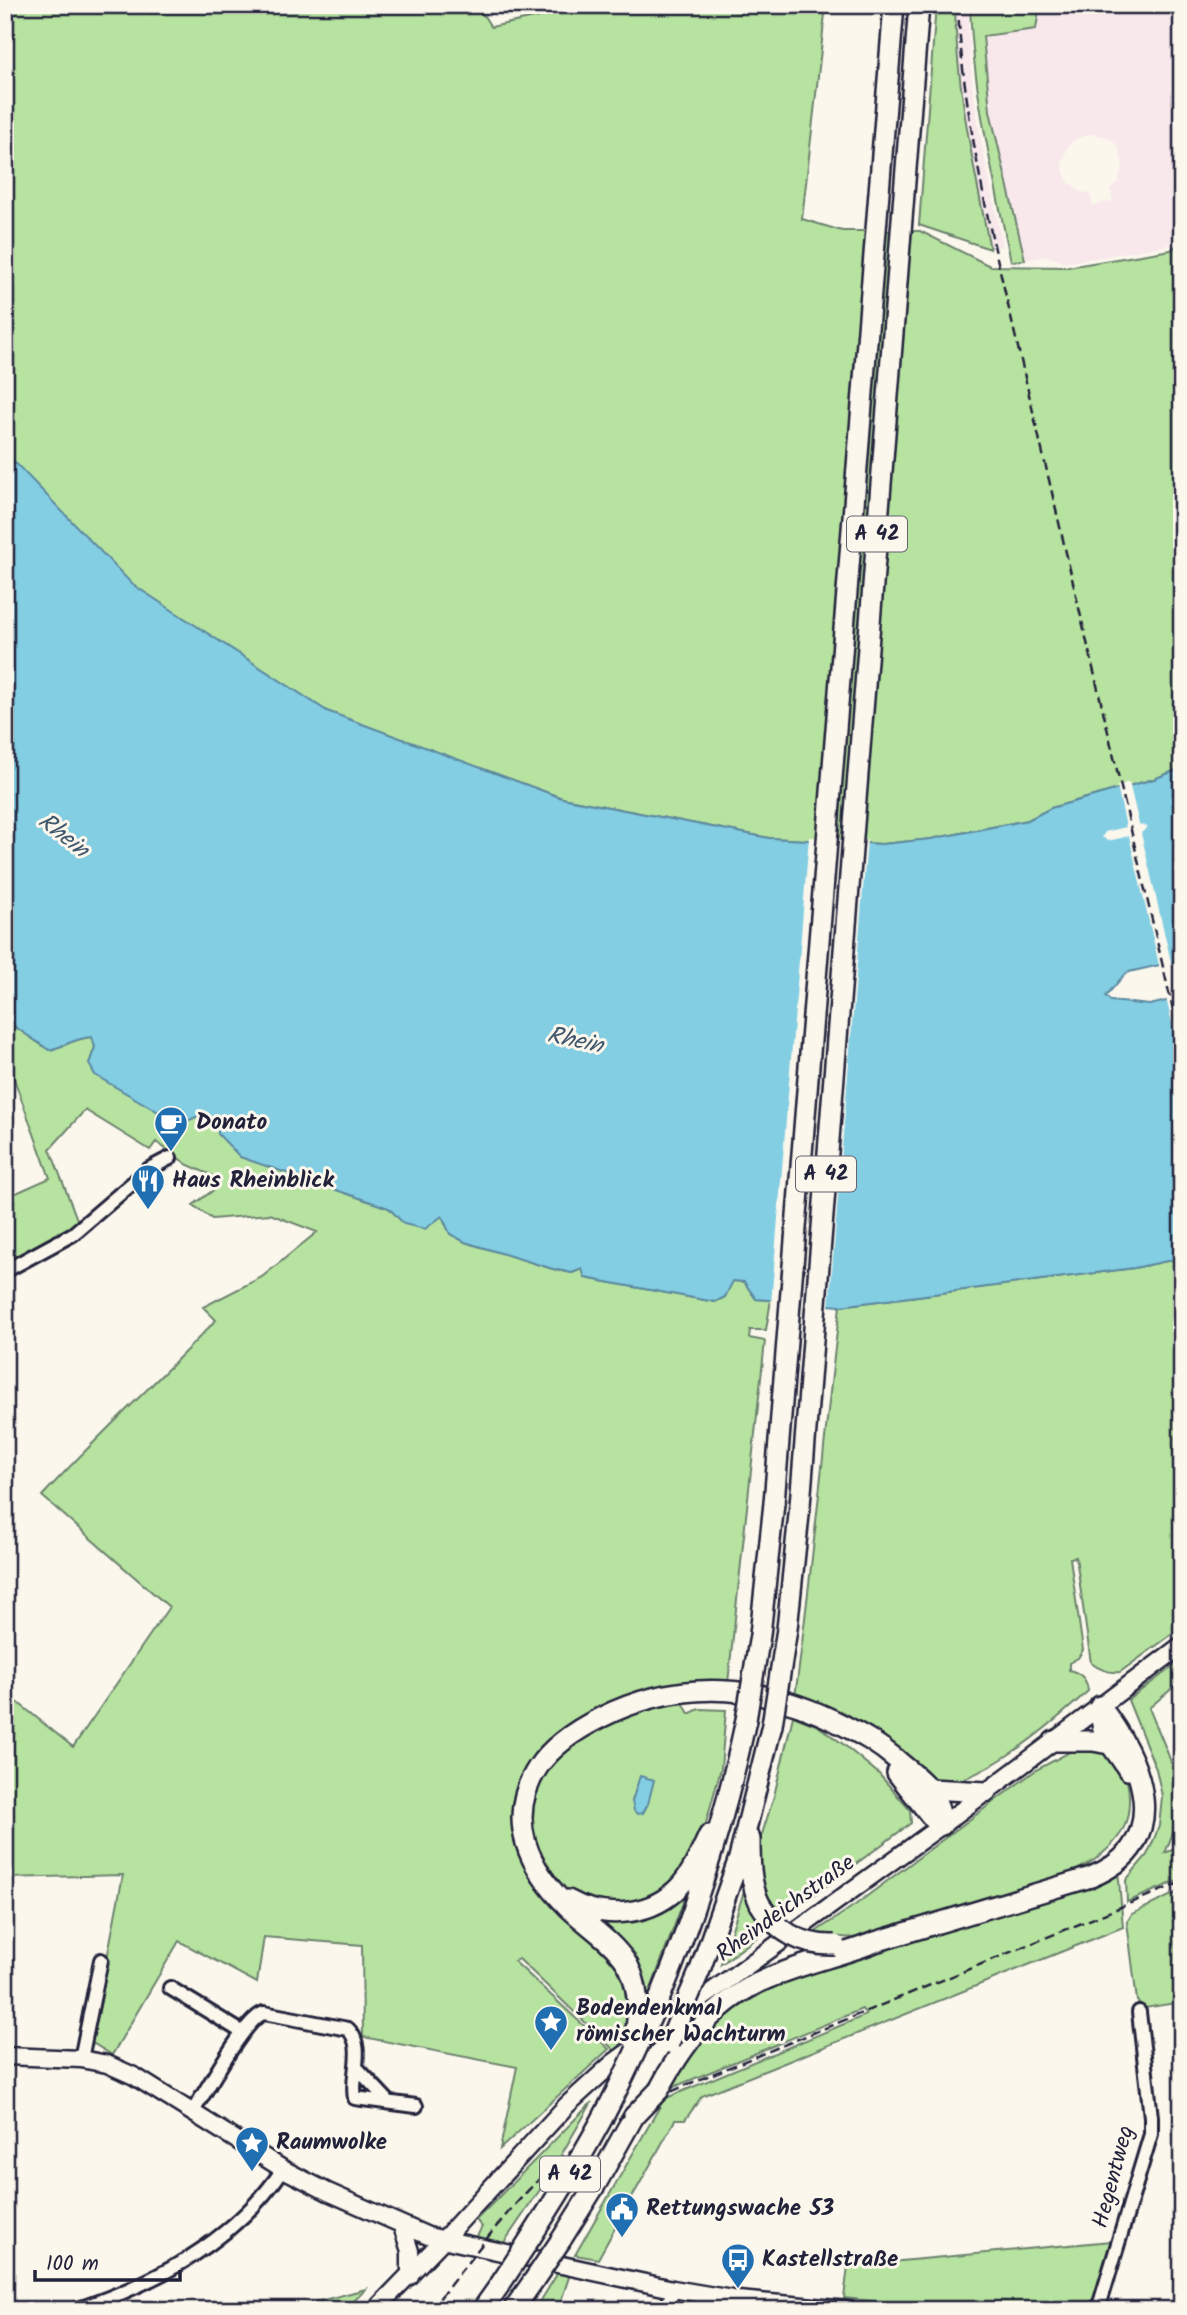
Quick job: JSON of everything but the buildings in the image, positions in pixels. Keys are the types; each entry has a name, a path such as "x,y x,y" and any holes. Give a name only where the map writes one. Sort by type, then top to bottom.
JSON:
{"highway":[{"name":"A 42","path":"482,2310 576,2165 634,2057 682,1943 715,1847 746,1720 766,1586 787,1355 894,5"},
{"name":"A 42","path":"513,2310 561,2241 634,2116 652,2092 669,2043 700,1970 739,1858 772,1725 787,1629 800,1505 919,5"},
{"path":"634,2057 638,2008 633,1977 626,1963 605,1938 568,1907 538,1871 526,1845 523,1803 527,1789 540,1764 560,1743 588,1724 652,1698 724,1691 778,1698 812,1709 881,1746 930,1789 940,1807 942,1825"},
{"path":"1075,1880 1100,1865 1117,1849 1131,1828 1135,1814 1134,1785 1129,1772 1103,1732 1100,1706"},
{"path":"652,2092 698,2030 720,2007 751,1986 796,1967 1104,1871 1124,1857 1140,1832 1144,1815 1142,1784 1117,1727 1100,1706"},
{"path":"844,1726 888,1763 930,1815 942,1825"},
{"path":"1054,1741 1093,1741 1109,1744"},
{"path":"556,1892 573,1903 607,1912 637,1910 661,1901 676,1891 687,1877 722,1808 734,1777"},
{"path":"930,1789 986,1792"},
{"path":"751,1813 751,1873 755,1895 771,1920 787,1933 805,1942 835,1945 875,1942"}],"main road":[{"name":"Rheindeichstraße","path":"375,2310 410,2276 567,2105 612,2063 942,1825 1182,1645"},
{"path":"5,2056 81,2059 107,2064 134,2076 193,2111 283,2169 402,2225 443,2240 673,2289 738,2300 848,2310"},
{"path":"402,2225 408,2242 410,2276"}],"street":[{"path":"5,1271 74,1234 149,1169 170,1158"},
{"path":"81,2059 101,1960"},
{"path":"170,1988 242,2032"},
{"name":"Hegentweg","path":"1098,2310 1151,2134 1139,2012"},
{"path":"193,2111 242,2032 257,2015 264,2013 348,2029 354,2035 357,2068 353,2093 355,2098 416,2106"},
{"path":"357,2068 390,2102"},
{"path":"365,2099 376,2088"},
{"path":"75,2310 153,2279 209,2244 243,2217 267,2193 283,2169"},
{"path":"667,2310 673,2289"}],"shaded area":[{"path":"955,5 967,5 972,81 979,129 1003,246 990,249 965,120 958,67"},
{"path":"1040,5 1182,5 1182,116 1178,144 1182,149 1182,177 1170,245 1066,263 1047,256 1025,260 990,111 983,36 1036,28","holes":["1090,134 1107,137 1119,149 1123,166 1118,182 1110,189 1113,201 1093,205 1090,194 1079,191 1066,179 1062,162 1068,146 1074,140"]}],"green space":[{"path":"5,5 477,5 491,27 597,5 826,5 802,219 842,231 920,231 990,266 1068,267 1171,250 1182,241 1182,768 1154,779 1051,808 1028,820 931,839 882,844 769,838 562,798 323,710 124,581 5,458"},
{"path":"936,5 955,5 962,97 990,249 919,225"},
{"path":"970,5 1040,5 1036,29 983,36 990,111 1025,260 1011,261 980,101"},
{"path":"5,1020 49,1050 92,1037 95,1047 89,1064 194,1117 208,1114 218,1120 240,1157 389,1208 405,1224 443,1216 445,1224 465,1242 553,1269 572,1273 583,1269 585,1278 715,1302 725,1297 732,1281 744,1282 756,1299 771,1300 766,1330 750,1330 749,1338 765,1341 728,1683 682,1700 689,1714 699,1709 726,1710 721,1768 689,1886 645,2005 631,2017 617,2053 519,1959 514,1961 609,2049 500,2149 517,2067 363,2037 362,1945 264,1937 257,1983 179,1941 112,2055 91,2042 123,1875 5,1878 5,1692 73,1747 169,1607 42,1496 216,1320 203,1307 262,1277 317,1232 270,1214 212,1219 193,1205 215,1189 220,1179 188,1165 156,1142 150,1150 85,1110 50,1149 78,1222 73,1230 5,1268 5,1198 50,1178 6,1057"},
{"path":"1182,1258 1182,1627 1120,1672 1108,1671 1094,1665 1091,1663 1076,1557 1070,1558 1083,1650 1078,1658 1069,1663 1069,1670 1083,1677 1088,1691 1038,1734 998,1761 978,1773 939,1786 795,1697 840,1306 1134,1268"},
{"path":"1182,1660 1182,1680 1149,1708 1176,1778 1178,1814 1165,1853 1182,1846 1182,1879 1127,1902 1126,1880 1147,1855 1152,1844 1159,1826 1162,1796 1156,1769 1128,1700"},
{"path":"793,1716 818,1726 879,1774 910,1810 911,1823 721,1964 774,1796"},
{"path":"1077,1748 1098,1752 1112,1759 1122,1769 1128,1786 1129,1807 1125,1825 1113,1843 1094,1860 1059,1877 881,1932 856,1938 811,1935 1036,1770"},
{"path":"1118,1869 1123,1927 702,2096 685,2120 675,2120 598,2259 575,2255 664,2099 866,2015 862,2009 669,2089 684,2061 721,2018 771,1988"},
{"path":"1182,1890 1182,2002 1145,2008 1137,2001 1127,1922 1132,1914"},
{"path":"592,2102 546,2181 503,2244 476,2238 482,2227 476,2220"},
{"path":"1112,2241 1095,2310 954,2310 844,2298 848,2266"},
{"path":"559,2271 570,2274 558,2310 535,2310"},
{"path":"366,2289 345,2310 285,2310"}],"water":[{"name":"Rhein","path":"5,452 132,584 327,711 562,798 769,838 882,844 931,839 1028,820 1051,808 1154,779 1182,768 1182,960 1129,972 1106,996 1111,1001 1150,1005 1182,997 1182,1258 1134,1268 840,1306 756,1299 744,1282 733,1281 725,1297 715,1302 585,1278 582,1269 572,1273 553,1269 465,1242 450,1234 442,1216 425,1229 404,1224 389,1208 240,1157 218,1134 217,1120 212,1117 195,1118 181,1125 95,1075 89,1064 95,1047 92,1037 49,1050 5,1020"},
{"path":"640,1776 654,1780 648,1804 643,1813 638,1814 634,1811 632,1801"}],"pier":[{"path":"1129,782 1139,824 1148,827 1141,833 1172,966 1160,969 1129,836 1108,841 1102,837 1105,832 1126,827 1117,786"},
{"path":"809,837 867,840 829,1308 771,1304"},
{"path":"1179,995 1182,1007 1182,1064 1166,998"}],"railway":[{"path":"958,5 965,89 990,228 1182,1048"},
{"path":"430,2310 497,2225 533,2185 573,2149 613,2122 686,2085 1182,1882"}],"place":[{"name":"Donato","path":"171,1153"},
{"name":"Haus Rheinblick","path":"148,1211"},
{"name":"Bodendenkmal römischer Wachturm","path":"551,2052"},
{"name":"Raumwolke","path":"252,2173"},
{"name":"Rettungswache 53","path":"622,2239"},
{"name":"Kastellstraße","path":"738,2290"}]}
